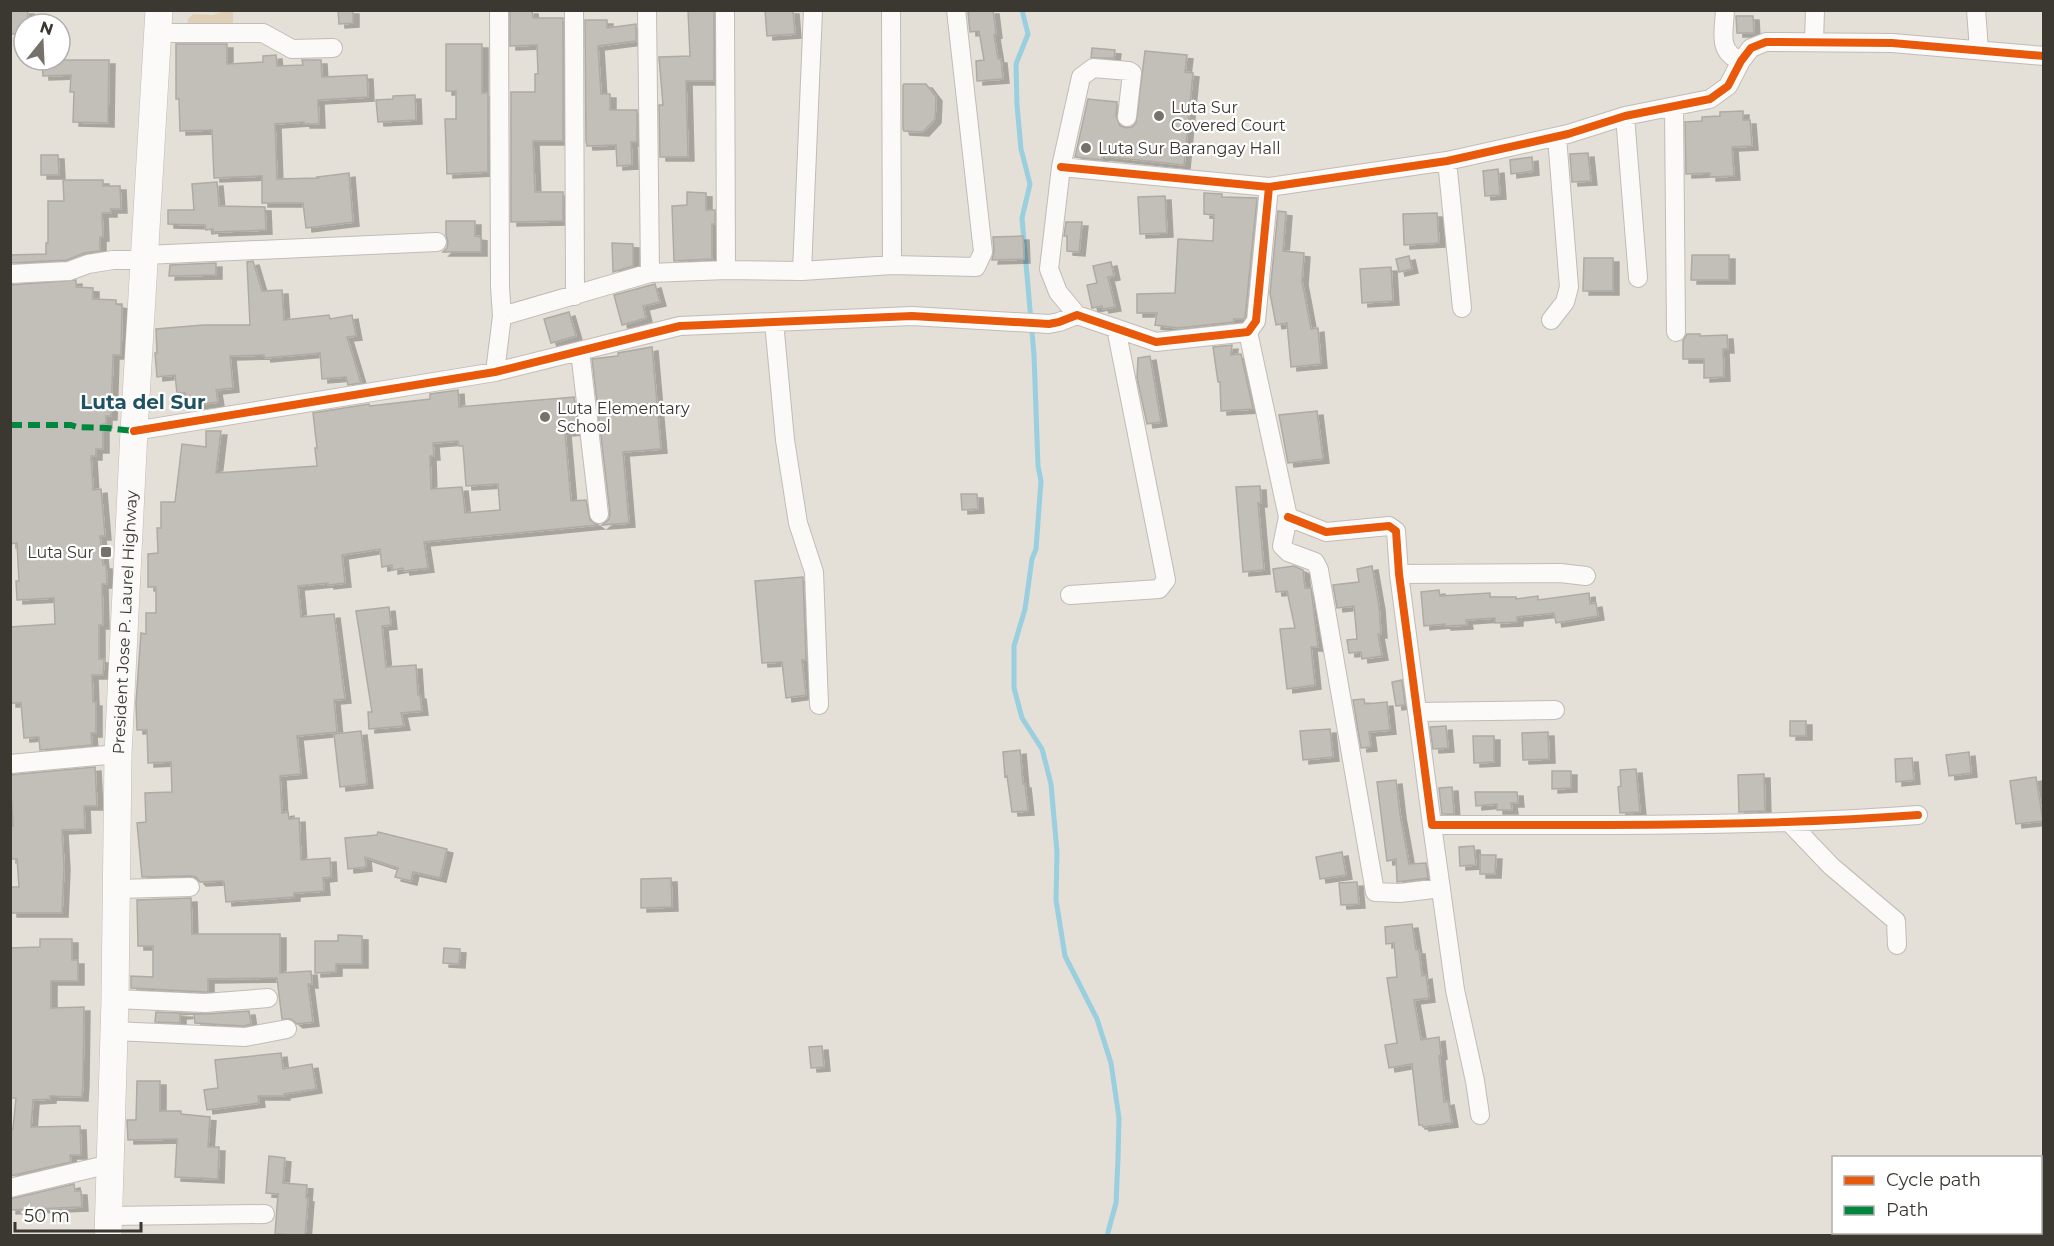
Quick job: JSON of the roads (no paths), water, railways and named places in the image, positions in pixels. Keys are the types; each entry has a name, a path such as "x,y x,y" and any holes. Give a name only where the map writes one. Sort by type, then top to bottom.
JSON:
{"highway":[{"name":"President Jose P. Laurel Highway","path":"108,1226 115,999 118,754 158,22"}],"street":[{"path":"495,372 502,316 499,10"},
{"path":"574,10 575,296"},
{"path":"647,10 650,273"},
{"path":"725,10 726,270"},
{"path":"802,271 813,10"},
{"path":"891,10 892,265"},
{"path":"502,316 650,273 726,270 802,271 892,265 976,267 983,252 956,10"},
{"path":"1725,10 1724,46 1729,54 1741,61"},
{"path":"1814,42 1815,10"},
{"path":"1976,10 1979,49"},
{"path":"158,22 263,33 292,48 333,48"},
{"path":"1061,167 1269,187 1448,161 1557,137 1625,116 1710,99 1728,86 1741,61 1751,48 1756,44 1766,42 1892,43 2043,56"},
{"path":"1126,117 1132,73 1130,71 1093,68 1081,76 1061,167 1049,268 1058,292 1077,315 1156,342 1248,332 1256,321 1269,187"},
{"path":"1674,108 1676,332"},
{"path":"1625,116 1638,278"},
{"path":"1551,320 1565,302 1569,287 1557,137"},
{"path":"1448,161 1462,308"},
{"path":"10,274 69,271 88,264 145,257 437,242"},
{"path":"134,431 495,372 680,326 912,316 1049,324 1077,315"},
{"path":"774,322 785,440 798,523 814,572 819,705"},
{"path":"1070,595 1159,589 1166,580 1116,328"},
{"path":"1248,332 1288,517 1282,546 1288,552 1315,562 1319,570 1375,892 1400,893 1441,888"},
{"path":"580,351 599,514"},
{"path":"1288,517 1326,532 1389,526 1396,531 1399,574 1455,990 1480,1115"},
{"path":"1399,574 1560,573 1586,576"},
{"path":"1417,712 1555,710"},
{"path":"10,764 118,754"},
{"path":"1432,825 1688,825 1918,815"},
{"path":"1789,822 1831,866 1896,921 1897,945"},
{"path":"117,889 190,887"},
{"path":"115,999 205,1003 268,998"},
{"path":"114,1031 245,1037 287,1029"},
{"path":"10,1188 110,1164"},
{"path":"108,1226 265,1214"}],"waterway":[{"path":"1022,10 1028,34 1016,64 1017,105 1021,149 1030,184 1022,218 1034,355 1038,466 1041,481 1036,549 1032,559 1025,609 1014,646 1014,688 1022,718 1042,749 1051,784 1057,852 1056,900 1065,956 1097,1019 1111,1063 1119,1118 1116,1203 1107,1236"}],"place":[{"name":"Luta Sur Covered Court","path":"1159,116"},
{"name":"Luta Sur Barangay Hall","path":"1086,148"},
{"name":"Luta Elementary School","path":"545,417"},
{"name":"Luta Sur","path":"106,552"}],"district":[{"name":"Luta del Sur","path":"143,402"}]}
